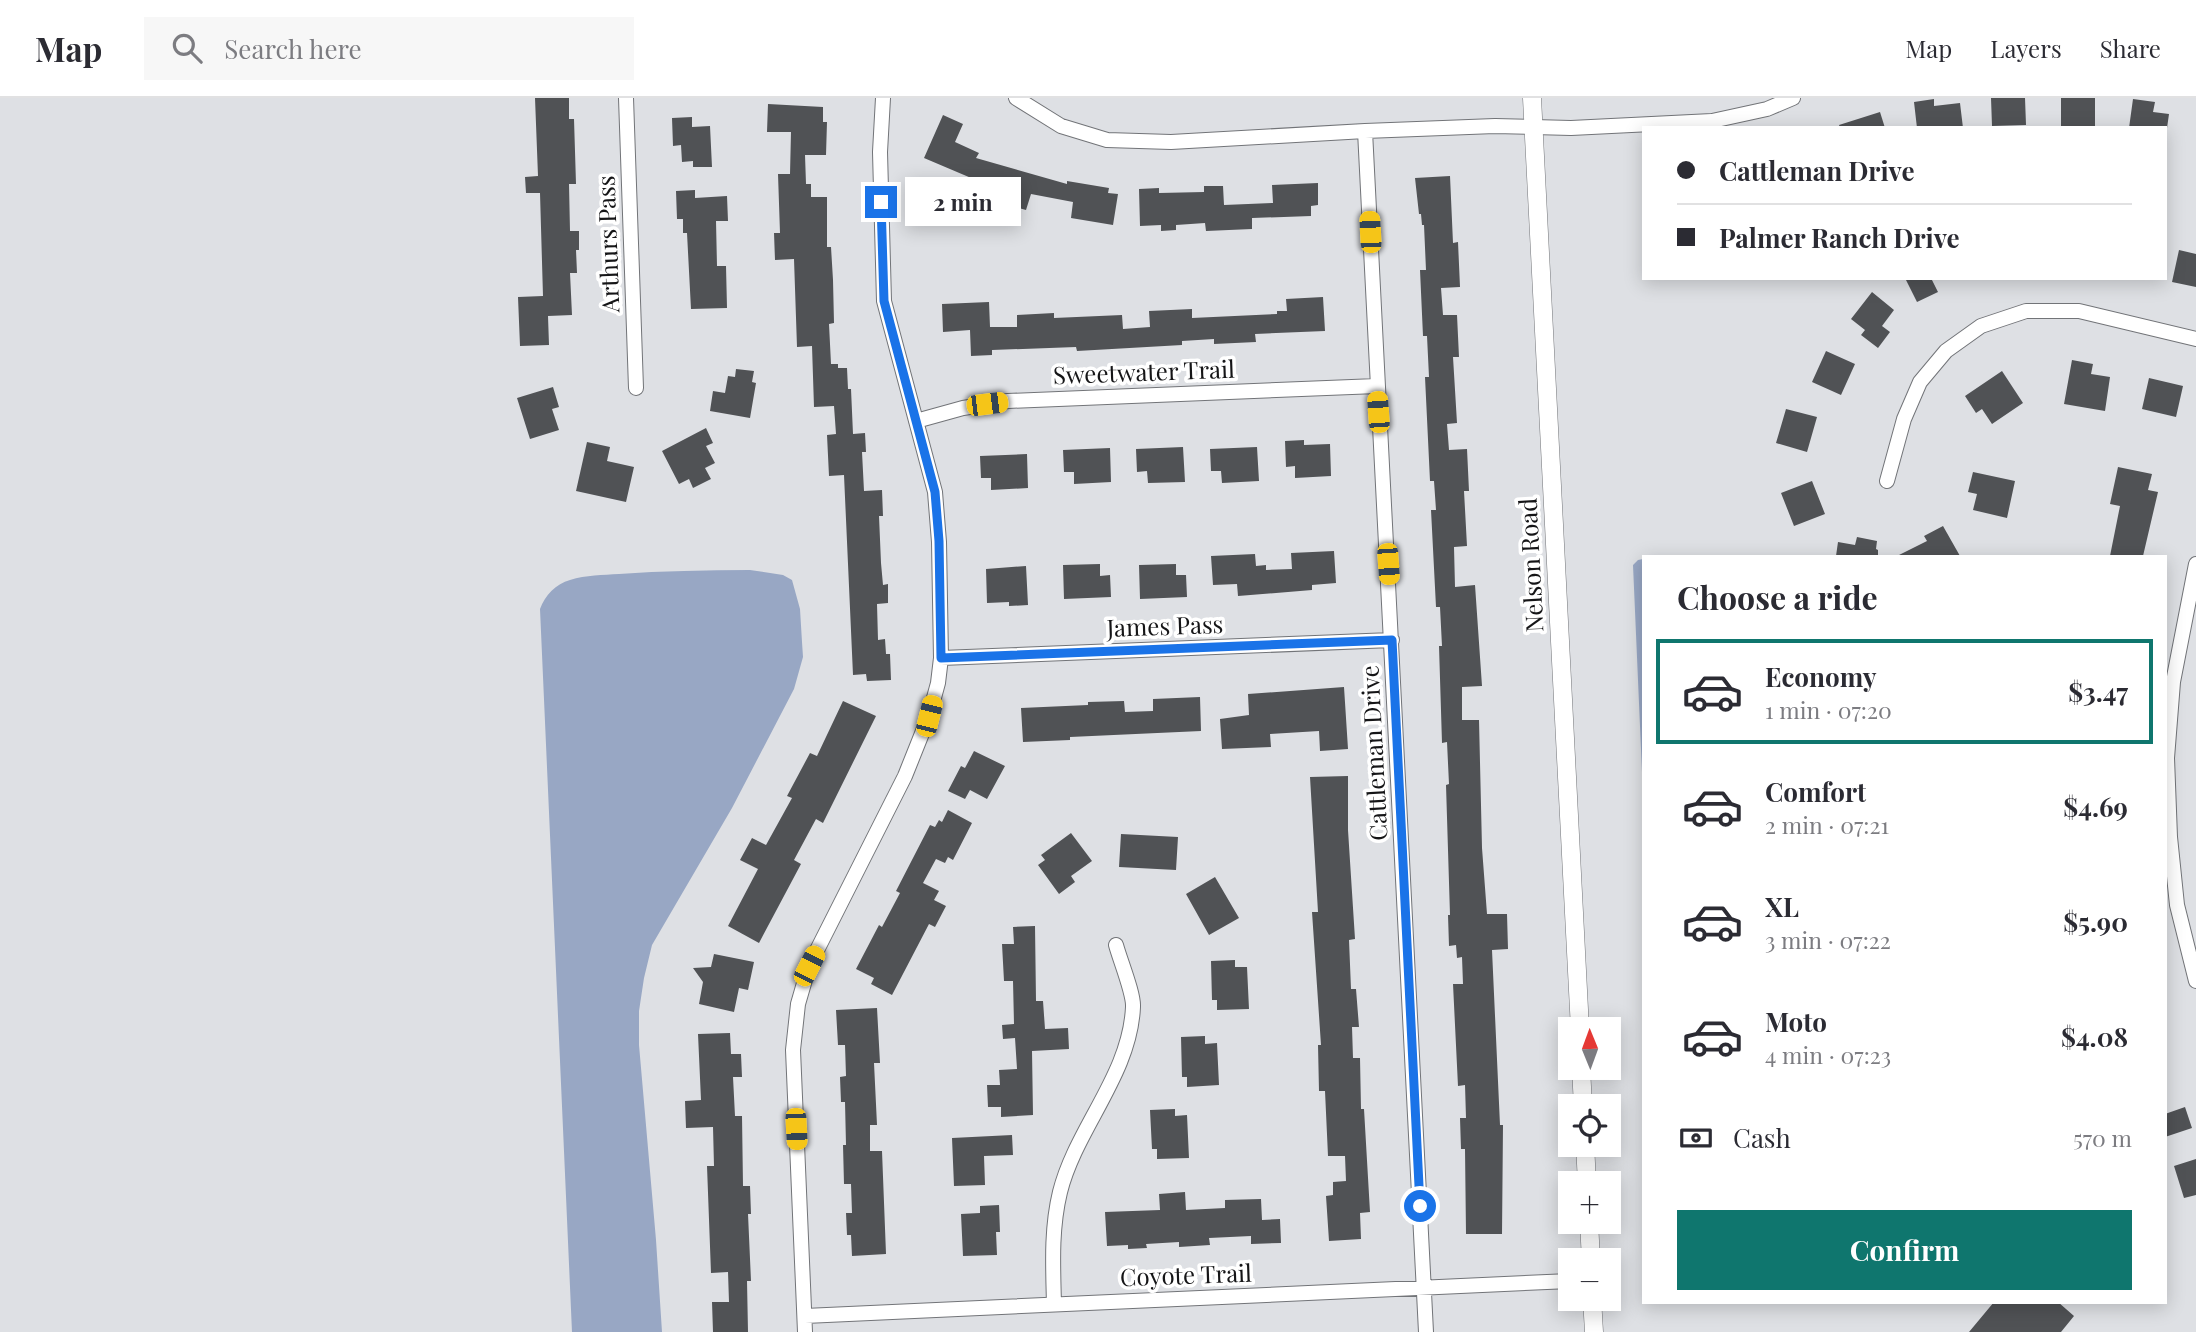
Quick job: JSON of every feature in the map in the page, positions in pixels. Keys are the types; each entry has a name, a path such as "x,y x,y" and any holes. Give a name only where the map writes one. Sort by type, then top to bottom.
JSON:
{"street":[{"name":"Arthurs Pass","path":"626,98 636,388"},
{"path":"805,1332 793,1050 798,1004 809,966 915,752 929,716 938,683 941,658 939,541 935,492 884,301 880,152 883,98"},
{"path":"1016,98 1061,126 1107,140 1171,142 1365,131 1495,126 1571,128 1712,121 1767,109 1793,98"},
{"name":"Nelson Road","path":"1532,98 1579,1017"},
{"name":"Cattleman Drive","path":"1365,131 1426,1332"},
{"path":"1887,481 1904,419 1920,382 1946,351 1981,326 2026,311 2079,311 2196,339"},
{"name":"Sweetwater Trail","path":"916,421 963,408 1008,401 1377,386"},
{"path":"2196,564 2173,682 2167,758 2170,837 2177,905 2196,981"},
{"name":"James Pass","path":"941,658 1392,640"},
{"path":"1054,1304 1053,1234 1060,1191 1076,1147 1109,1087 1121,1057 1133,1005 1116,945"},
{"name":"Coyote Trail","path":"804,1315 1558,1282"},
{"path":"1593,1311 1594,1332"}],"water":[{"path":"1642,559 1642,772 1633,565"},
{"path":"750,570 783,575 792,580 800,609 803,657 794,689 732,808 652,945 644,978 639,1011 639,1045 662,1332 572,1332 540,609 556,587 582,577 668,571"}],"building":[{"path":"535,98 569,98 569,119 574,119 576,184 569,184 570,231 579,231 579,250 576,250 577,273 570,273 572,315 548,316 549,345 520,346 518,297 543,296 540,193 526,193 525,177 538,176"},
{"path":"1991,98 2025,98 2026,125 1992,126"},
{"path":"2061,98 2095,98 2095,126 2061,126"},
{"path":"1934,99 1934,106 1960,103 1963,126 1917,126 1914,102"},
{"path":"2133,99 2155,102 2153,112 2169,114 2167,128 2129,126"},
{"path":"768,104 823,107 823,122 827,122 826,155 805,155 806,184 811,184 811,197 827,197 827,247 831,247 833,280 834,323 829,324 831,364 838,364 838,368 847,368 853,434 865,433 866,452 862,452 864,491 882,490 883,516 879,516 881,563 883,585 888,584 888,603 877,604 878,640 885,639 886,654 890,654 891,680 867,681 866,674 853,675 844,475 829,476 827,435 836,434 834,406 814,407 812,346 797,347 794,259 775,260 774,233 780,233 778,174 790,174 791,132 767,132"},
{"path":"1880,112 1884,126 1839,126"},
{"path":"943,115 963,124 955,142 979,153 976,158 1067,184 1067,181 1109,188 1108,193 1118,194 1113,225 1071,218 1073,202 1031,194 1026,210 986,199 990,186 924,158"},
{"path":"692,117 692,127 710,126 712,167 693,167 693,161 682,162 681,145 673,146 672,118"},
{"path":"1450,176 1453,243 1458,242 1460,287 1441,288 1443,315 1457,315 1459,357 1453,357 1457,423 1447,424 1449,450 1467,449 1469,491 1464,491 1467,546 1454,547 1455,587 1475,585 1482,686 1462,687 1462,720 1479,720 1482,848 1487,914 1507,914 1508,949 1492,950 1500,1125 1503,1125 1502,1234 1466,1234 1465,1149 1461,1149 1460,1118 1466,1118 1465,1085 1458,1086 1453,984 1463,984 1462,957 1457,958 1456,945 1449,946 1446,785 1449,784 1447,742 1442,743 1439,646 1442,646 1440,607 1436,607 1431,510 1436,510 1434,481 1430,481 1425,377 1429,377 1427,336 1423,336 1420,270 1426,270 1424,225 1419,214 1415,178"},
{"path":"1318,183 1318,205 1311,206 1311,216 1252,218 1252,229 1206,231 1205,223 1176,225 1176,230 1161,231 1161,225 1140,226 1139,189 1159,188 1159,193 1204,192 1204,186 1223,186 1224,205 1273,203 1272,185"},
{"path":"695,190 695,198 727,196 728,221 716,221 717,266 726,266 727,308 691,309 687,233 683,233 683,219 677,219 676,191"},
{"path":"2179,250 2196,254 2196,287 2172,282"},
{"path":"1906,280 1932,280 1938,292 1917,302"},
{"path":"1872,292 1894,310 1882,326 1890,332 1878,348 1861,335 1865,330 1851,319"},
{"path":"1323,297 1325,331 1255,334 1256,342 1214,344 1214,339 1182,341 1182,345 1077,351 1076,347 992,350 992,355 971,356 970,330 943,332 942,304 989,302 990,327 1017,327 1017,315 1054,313 1054,318 1122,315 1123,329 1150,327 1149,311 1192,309 1192,318 1277,314 1277,311 1287,311 1286,299"},
{"path":"1826,351 1855,364 1841,395 1812,382"},
{"path":"2072,360 2093,364 2091,374 2110,377 2105,411 2064,404"},
{"path":"736,369 754,371 752,382 756,383 750,418 710,411 713,391 725,393 728,376 735,377"},
{"path":"2002,371 2023,403 1992,424 1982,409 1976,413 1965,396"},
{"path":"2149,378 2183,386 2176,417 2142,409"},
{"path":"553,387 559,407 552,409 559,430 530,439 517,398"},
{"path":"1786,409 1817,417 1807,452 1776,443"},
{"path":"706,428 713,443 706,446 715,463 705,468 711,479 693,488 689,479 679,484 662,451"},
{"path":"1304,440 1304,445 1330,444 1331,476 1295,478 1295,466 1286,467 1285,441"},
{"path":"587,442 610,447 607,461 634,467 626,502 576,491"},
{"path":"1183,447 1185,482 1148,483 1147,471 1137,472 1136,449"},
{"path":"1257,447 1259,481 1222,483 1221,471 1211,471 1210,449"},
{"path":"1110,448 1111,482 1074,484 1074,472 1064,472 1063,450"},
{"path":"1027,454 1028,488 991,490 991,478 981,478 980,456"},
{"path":"2118,467 2152,474 2148,490 2158,492 2143,555 2110,555 2120,506 2110,504"},
{"path":"1973,472 2015,481 2007,518 1973,510 1977,494 1968,492"},
{"path":"1812,481 1825,514 1794,526 1781,493"},
{"path":"1943,526 1959,555 1899,555 1927,541 1924,536"},
{"path":"1857,537 1877,541 1878,555 1836,555 1838,542 1855,545"},
{"path":"1334,551 1336,583 1312,585 1312,590 1238,596 1237,584 1213,585 1211,556 1255,554 1256,566 1266,565 1266,570 1292,569 1291,553"},
{"path":"1100,564 1100,576 1110,575 1111,597 1064,599 1063,565"},
{"path":"1176,564 1176,575 1186,575 1187,597 1140,599 1139,565"},
{"path":"1026,566 1028,605 987,603 986,569"},
{"path":"1344,687 1348,749 1320,751 1319,731 1270,734 1271,747 1222,749 1220,719 1249,715 1248,694"},
{"path":"1200,697 1201,731 1023,742 1021,708 1124,701 1125,712 1153,711 1153,699"},
{"path":"843,701 876,716 823,823 816,819 794,860 801,864 759,943 728,926 758,869 740,860 752,838 766,845 792,798 787,796 810,753 817,756"},
{"path":"974,751 1005,766 987,799 970,790 965,799 948,791 961,766 965,768"},
{"path":"1348,776 1348,830 1355,939 1349,940 1351,989 1356,989 1359,1027 1352,1027 1353,1058 1360,1058 1361,1109 1364,1109 1370,1212 1360,1213 1361,1239 1329,1241 1326,1196 1333,1195 1333,1182 1346,1181 1345,1156 1328,1156 1325,1091 1319,1091 1318,1045 1321,1045 1312,912 1318,912 1310,777"},
{"path":"948,810 972,823 953,860 948,857 945,863 936,859 923,883 939,891 934,900 946,906 935,927 929,924 892,995 871,984 874,978 856,969 879,925 882,927 900,893 896,891 930,825 935,827 939,820 942,822"},
{"path":"1071,833 1092,861 1071,876 1075,882 1059,894 1038,865 1045,860 1041,855"},
{"path":"1121,834 1178,837 1176,870 1119,867"},
{"path":"1215,877 1239,918 1209,935 1186,894"},
{"path":"1035,926 1036,1001 1043,1001 1045,1029 1068,1028 1069,1049 1032,1051 1033,1115 1001,1117 1001,1107 988,1107 987,1085 1000,1085 999,1070 1017,1069 1015,1038 1003,1039 1002,1025 1014,1024 1013,981 1004,981 1002,944 1014,944 1013,927"},
{"path":"714,954 754,962 748,990 739,988 734,1012 699,1004 703,982 693,968 711,967"},
{"path":"1235,960 1235,967 1247,967 1249,1009 1217,1010 1217,1000 1212,1000 1211,961"},
{"path":"877,1008 880,1063 874,1063 877,1125 870,1125 870,1151 882,1151 886,1254 852,1256 846,1213 852,1213 851,1184 844,1184 845,1102 841,1102 840,1077 846,1076 845,1045 838,1045 836,1010"},
{"path":"730,1033 731,1054 741,1054 742,1077 733,1077 735,1116 742,1116 743,1186 750,1186 751,1214 748,1214 751,1281 747,1281 748,1332 713,1332 712,1302 729,1302 728,1272 711,1273 707,1166 714,1166 713,1127 686,1128 685,1101 701,1100 698,1034"},
{"path":"1205,1036 1205,1044 1217,1043 1219,1085 1187,1087 1187,1077 1182,1077 1181,1037"},
{"path":"2185,1107 2192,1128 2167,1136 2167,1113"},
{"path":"1175,1109 1175,1116 1187,1115 1189,1158 1157,1159 1157,1149 1152,1149 1150,1110"},
{"path":"1012,1135 1013,1155 984,1156 985,1185 954,1186 952,1138"},
{"path":"2196,1159 2196,1195 2184,1198 2174,1166"},
{"path":"1185,1192 1186,1210 1225,1208 1225,1200 1261,1199 1262,1220 1280,1219 1281,1243 1251,1244 1251,1236 1209,1238 1210,1245 1179,1247 1179,1242 1146,1244 1147,1248 1107,1246 1105,1212 1160,1210 1159,1194"},
{"path":"999,1205 997,1255 963,1256 961,1214 980,1213 980,1206"},
{"path":"1992,1304 2060,1304 2074,1316 2061,1332 1969,1332"}],"route":[{"path":"881,202 884,301 935,492 939,541 941,658 1392,640 1420,1206"}]}
